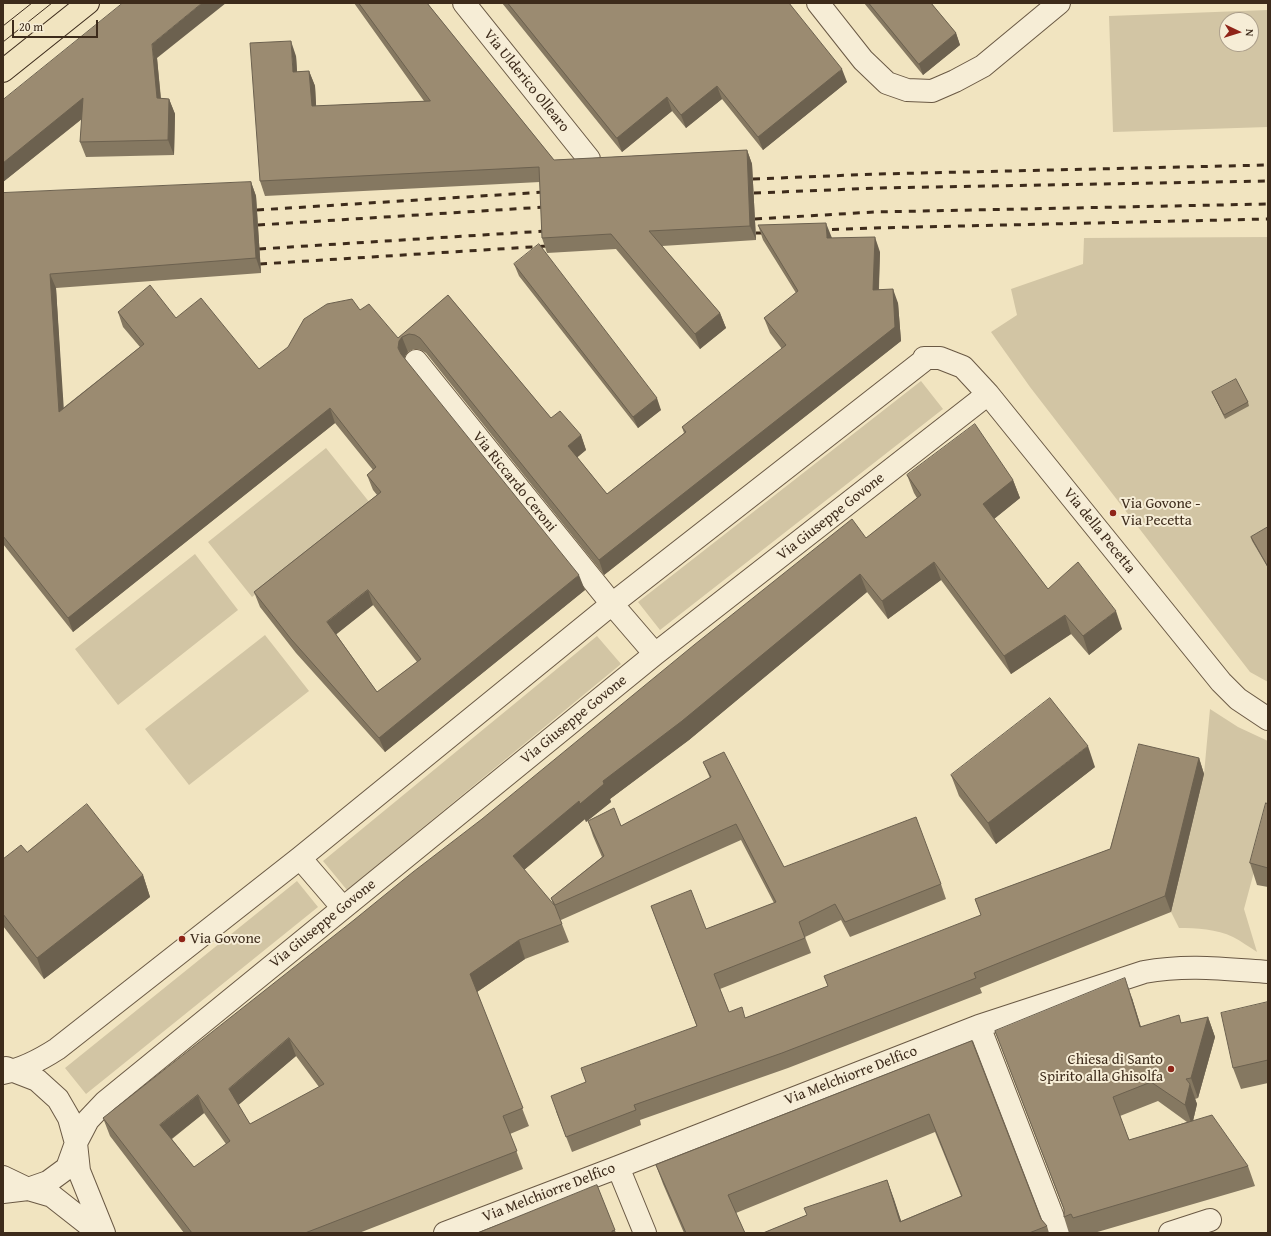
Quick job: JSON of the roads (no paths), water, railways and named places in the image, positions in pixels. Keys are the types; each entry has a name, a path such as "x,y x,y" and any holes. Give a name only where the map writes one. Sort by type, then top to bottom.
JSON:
{"main road":[{"path":"3,71 88,3"}],"street":[{"name":"Via Ulderico Ollearo","path":"464,3 589,159"},
{"path":"818,3 868,65 887,83 907,90 932,91 956,82 983,66 1059,3"},
{"name":"Via della Pecetta","path":"612,604 923,361 924,358 940,358 963,366 988,394 1221,682 1238,700 1268,719"},
{"name":"Via Riccardo Ceroni","path":"416,361 612,604"},
{"name":"Via Giuseppe Govone","path":"3,1192 28,1189 48,1182 66,1168 76,1143 88,1120 104,1102 655,654 988,394"},
{"path":"7,1070 37,1061 57,1049 300,858 612,604 655,654"},
{"path":"300,858 342,908"},
{"name":"Via Melchiorre Delfico","path":"444,1233 618,1167 978,1026 1144,972 1165,968 1185,967 1268,972"},
{"path":"978,1026 1059,1233"},
{"path":"7,1070 37,1080 58,1099 69,1118 76,1143 79,1172 104,1233"},
{"path":"618,1167 646,1233"},
{"path":"3,1177 28,1189 52,1196 100,1233"},
{"path":"1170,1233 1210,1220"}],"tram line":[{"path":"3,26 32,3"},
{"path":"3,42 52,3"}],"railway":[{"path":"753,179 878,174 1268,165"},
{"path":"754,193 879,188 1268,181"},
{"path":"257,210 545,192"},
{"path":"755,219 874,212 1268,204"},
{"path":"258,225 545,207"},
{"path":"818,230 1268,219"},
{"path":"259,249 546,231"},
{"path":"756,233 772,233"},
{"path":"260,264 547,246"}],"place":[{"name":"Via Govone - Via Pecetta","path":"1113,513"},
{"name":"Via Govone","path":"182,939"},
{"name":"Chiesa di Santo Spirito alla Ghisolfa","path":"1171,1069"}]}
